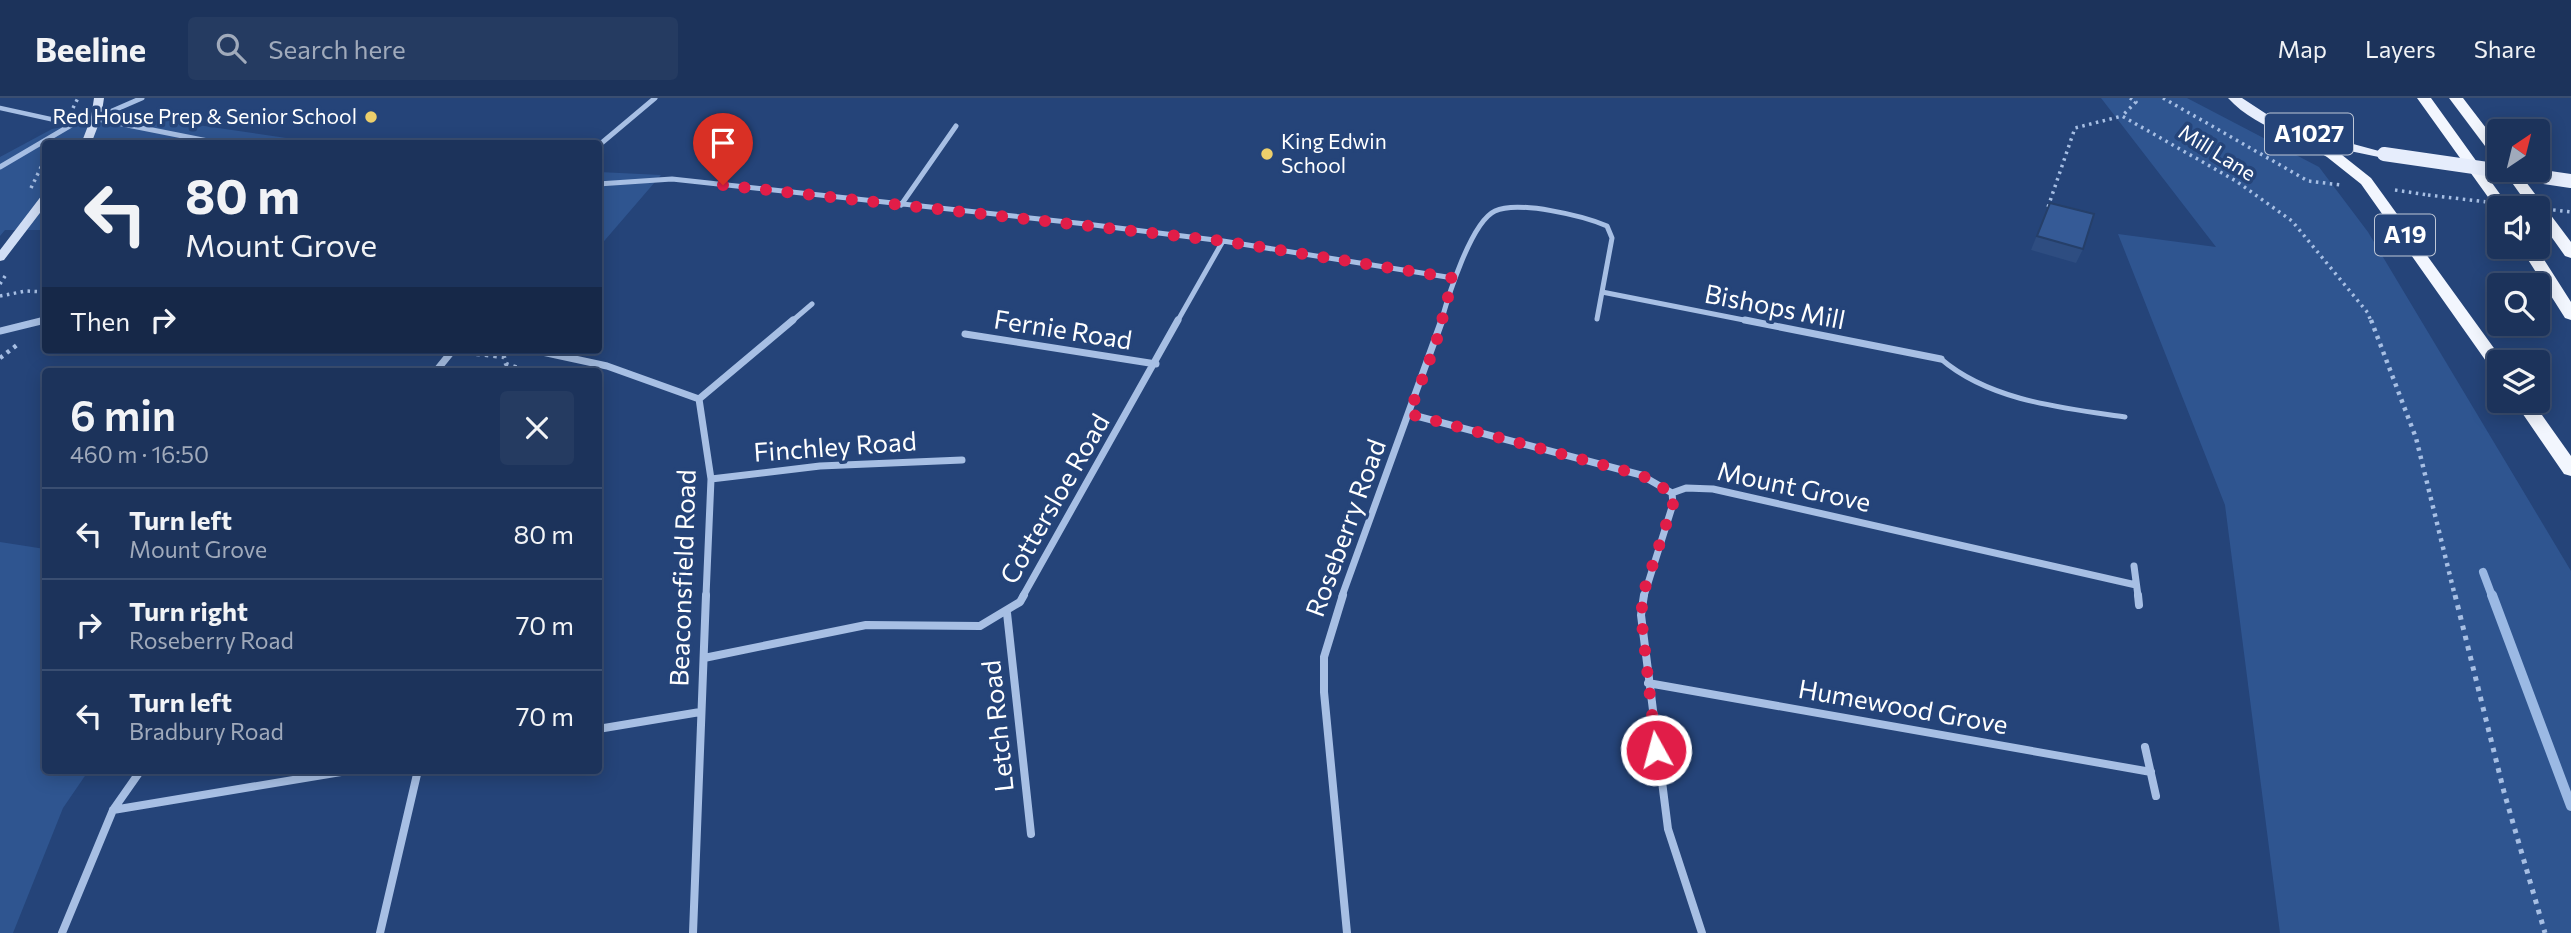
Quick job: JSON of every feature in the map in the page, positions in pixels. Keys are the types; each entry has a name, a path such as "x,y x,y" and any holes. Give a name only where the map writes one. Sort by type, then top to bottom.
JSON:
{"highway":[{"path":"2424,98 2494,196"},
{"path":"2456,98 2487,139"},
{"name":"A19","path":"2287,127 2342,161 2365,181 2487,350"},
{"path":"2519,182 2571,253"},
{"path":"2536,259 2571,315"},
{"path":"2531,413 2571,470"}],"main road":[{"path":"88,140 96,118 99,98"},
{"name":"A1027","path":"2233,99 2287,127 2384,154 2571,181"},
{"path":"0,258 42,202"}],"street":[{"path":"46,140 73,124 96,118 142,98"},
{"path":"602,143 655,98"},
{"path":"96,118 203,140"},
{"path":"901,205 956,126"},
{"path":"0,167 42,142"},
{"path":"602,184 672,179 1223,241 1453,278"},
{"name":"Roseberry Road","path":"1347,933 1324,692 1324,657 1331,626 1436,343 1453,278 1483,222 1494,211 1516,207 1590,219 1607,226 1612,238 1602,292"},
{"name":"Cottersloe Road","path":"704,658 866,625 980,626 1007,613 1020,602 1223,241"},
{"path":"1597,319 1602,292"},
{"name":"Bishops Mill","path":"1602,292 1941,359"},
{"path":"552,354 607,366 699,399 812,304"},
{"path":"0,331 42,321"},
{"name":"Fernie Road","path":"965,334 1156,364"},
{"path":"438,368 450,354"},
{"name":"Beaconsfield Road","path":"693,933 711,479 699,399"},
{"path":"1409,414 1641,475 1672,493 1673,504 1644,591 1641,615 1668,829 1702,933"},
{"name":"Finchley Road","path":"711,479 820,466 962,460"},
{"name":"Mount Grove","path":"1672,493 1686,488 1713,489 2136,585"},
{"path":"2134,566 2138,605"},
{"name":"Letch Road","path":"1007,613 1031,834"},
{"name":"Humewood Grove","path":"1648,683 2151,772"},
{"path":"602,728 700,712"},
{"path":"2145,747 2156,796"},
{"path":"62,933 113,810 138,774"},
{"path":"113,810 329,774"},
{"path":"380,933 417,774"}],"lane":[{"path":"0,108 73,124"},
{"path":"1941,359 1950,369 1995,388 2056,406 2125,417"}],"path":[{"path":"2044,218 2057,188 2075,128 2122,116 2136,102 2130,98"},
{"path":"2163,98 2308,181 2346,185"},
{"name":"Mill Lane","path":"2122,116 2236,181 2292,221 2368,313 2416,438 2504,792 2544,933"},
{"path":"2393,190 2571,212"},
{"path":"0,296 26,291 42,292"},
{"path":"478,354 505,357 506,364 518,368"}],"shaded area":[{"path":"2101,98 2187,98 2319,167 2368,232 2571,571 2571,933 2280,933 2225,505 2118,234 2216,247"},
{"path":"129,115 300,140 42,140 42,230 5,230 0,236 0,157 52,129"},
{"path":"602,172 661,175 602,244"},
{"path":"0,542 42,549 42,774 86,774 63,808 13,933 0,933"}],"building":[{"path":"2050,203 2094,214 2083,249 2037,236"}],"waterway":[{"path":"2483,572 2492,596"},
{"path":"2492,595 2571,806"}],"place":[{"name":"Red House Prep & Senior School","path":"371,117"},
{"name":"King Edwin School","path":"1267,154"}],"route":[{"path":"723,185 1223,241 1453,278 1436,343 1409,414 1641,475 1672,493 1673,504 1644,591 1641,615 1656,750"}]}
